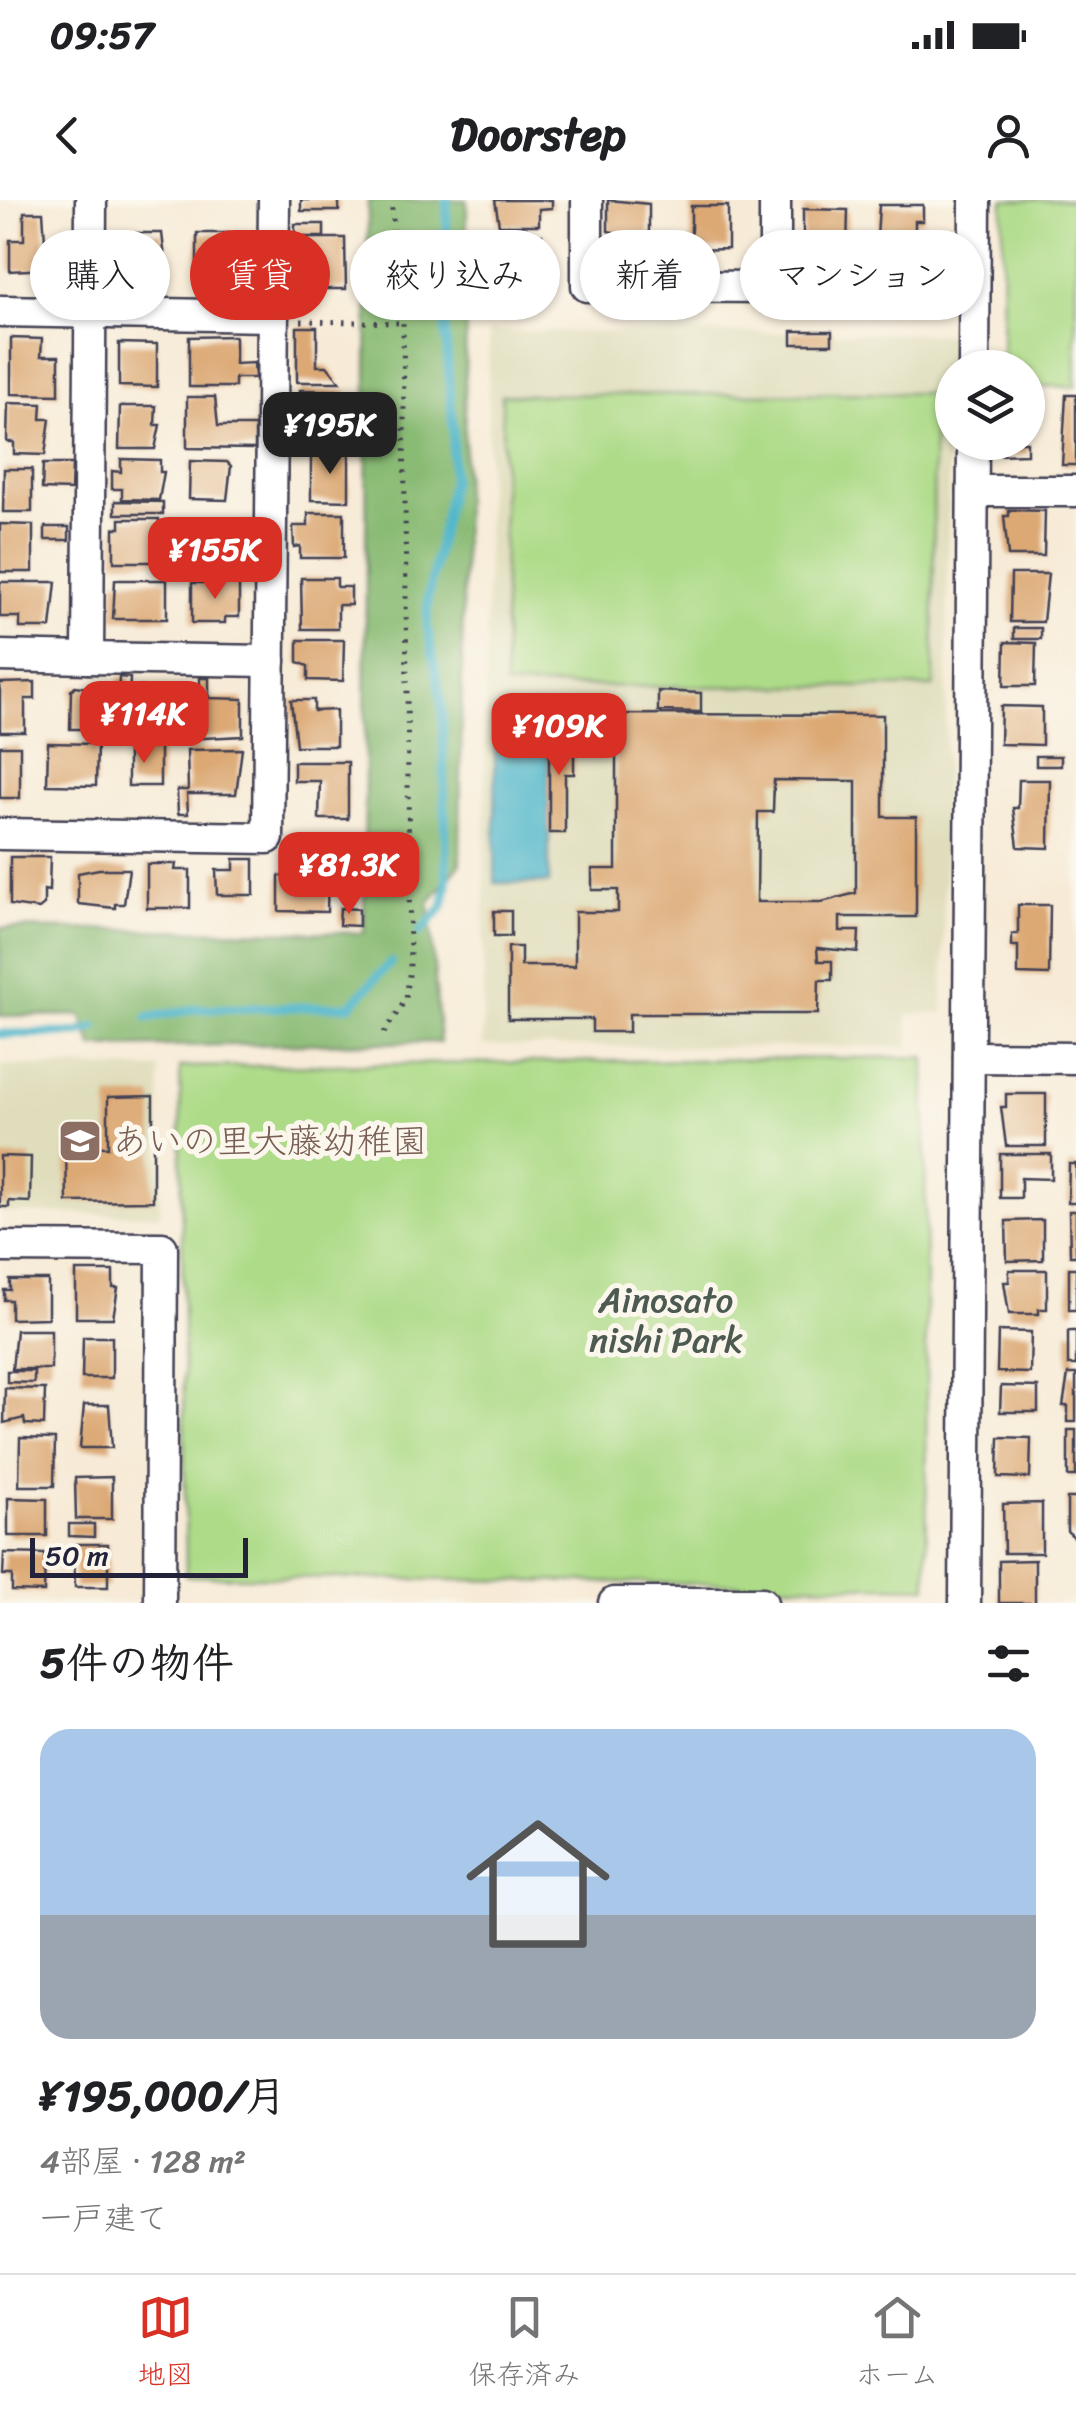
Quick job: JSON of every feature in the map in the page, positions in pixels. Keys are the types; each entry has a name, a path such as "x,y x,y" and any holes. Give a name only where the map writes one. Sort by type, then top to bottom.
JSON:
{"street":[{"path":"91,230 92,200"},
{"path":"274,200 276,230"},
{"path":"587,200 587,286 740,287"},
{"path":"775,200 775,230"},
{"path":"975,200 975,230"},
{"path":"0,311 30,311"},
{"path":"88,658 90,320"},
{"path":"0,834 268,838 270,661 283,320"},
{"path":"974,320 974,350"},
{"path":"964,1603 973,460"},
{"path":"973,490 1076,492"},
{"path":"0,656 270,661"},
{"path":"968,1057 1076,1058"},
{"path":"0,1247 162,1248 160,1603"},
{"path":"614,1603 762,1603"}],"path":[{"path":"384,1033 406,999 410,967 404,323 391,200"},
{"path":"330,320 404,323"},
{"path":"290,848 410,849"}],"shaded area":[{"path":"489,331 950,334 950,350 935,350 935,460 949,460 943,1013 907,1014 909,1047 483,1046"},
{"name":"あいの里大藤幼稚園","path":"0,1065 159,1069 160,1215 0,1213"}],"green space":[{"path":"368,200 467,200 467,230 368,230"},
{"path":"1003,200 1076,200 1076,387 1045,386 1045,350 1002,350"},
{"path":"367,320 466,320 460,864 429,903 440,1042 93,1047 81,1015 0,1016 0,928 364,933"},
{"path":"933,393 934,687 505,686 502,395"},
{"name":"Ainosato nishi Park","path":"925,1057 927,1587 186,1576 180,1067"}],"water":[{"path":"495,734 549,734 549,883 495,883"}],"building":[{"path":"301,200 339,200 339,211 301,211"},
{"path":"495,200 552,200 552,208 539,209 539,225 499,225"},
{"path":"608,200 649,204 649,230 608,230"},
{"path":"879,205 923,205 923,221 915,221 915,230 878,230"},
{"path":"691,206 728,206 728,249 720,249 720,230 691,230"},
{"path":"803,209 848,210 847,230 803,230"},
{"path":"24,212 43,212 44,230 30,230 30,270 10,271 10,240 24,240"},
{"path":"295,224 324,224 324,230 295,230"},
{"path":"330,238 345,238 346,289 330,289"},
{"path":"297,327 317,327 317,366 327,366 340,382 297,382"},
{"path":"792,331 832,331 832,344 792,344"},
{"path":"235,336 235,364 254,363 255,378 235,378 235,387 189,387 189,337"},
{"path":"11,338 42,339 41,356 59,356 59,395 11,394"},
{"path":"119,343 157,344 157,387 119,386"},
{"path":"300,390 347,391 346,423 300,422"},
{"path":"1066,395 1076,395 1076,465 1062,465"},
{"path":"187,397 215,397 218,426 255,426 255,449 187,448"},
{"path":"8,403 42,404 41,419 50,419 45,455 14,454 14,442 7,442"},
{"path":"120,406 156,406 155,425 160,425 155,449 119,449"},
{"path":"291,435 322,435 322,449 291,448"},
{"path":"311,453 349,453 349,501 311,500"},
{"path":"121,459 160,460 160,472 164,472 159,500 122,499 122,489 112,489 112,471 121,472"},
{"path":"190,461 227,462 231,466 227,500 189,499"},
{"path":"43,464 72,464 71,490 42,489"},
{"path":"4,469 32,469 32,512 3,512"},
{"path":"115,501 163,502 163,514 115,514"},
{"path":"1009,510 1045,511 1044,556 1008,556 1004,516 1009,516"},
{"path":"308,513 344,513 344,558 300,558 300,546 294,547 293,526 308,526"},
{"path":"120,519 159,519 159,562 114,562 114,528 120,528"},
{"path":"0,524 33,525 33,572 0,572"},
{"path":"45,527 69,527 69,540 45,540"},
{"path":"186,527 223,528 222,542 231,542 230,570 185,569"},
{"path":"1011,574 1048,574 1043,622 1010,622"},
{"path":"301,578 337,578 337,587 351,587 351,605 338,605 338,629 302,629"},
{"path":"115,580 167,580 167,619 113,619"},
{"path":"0,582 56,582 51,628 20,628 20,617 0,617"},
{"path":"192,583 239,583 239,617 225,617 225,623 192,623"},
{"path":"1014,628 1041,628 1041,639 1014,639"},
{"path":"298,640 344,640 343,681 308,680 308,666 298,662"},
{"path":"1005,642 1036,643 1035,686 1004,686"},
{"path":"119,677 130,678 129,701 118,700"},
{"path":"200,678 209,678 209,698 243,699 243,736 185,739 185,698 200,698"},
{"path":"35,682 35,699 25,699 25,732 0,732 0,683"},
{"path":"75,686 107,691 107,729 70,729 71,690"},
{"path":"131,687 144,687 145,694 166,694 166,732 131,732"},
{"path":"658,691 701,693 701,712 658,711"},
{"path":"291,700 314,700 314,711 336,710 336,746 296,746"},
{"path":"1001,706 1042,707 1042,745 1000,744"},
{"path":"616,714 883,715 883,817 916,817 916,917 840,917 840,931 859,931 858,952 817,948 818,961 832,961 832,980 819,980 818,1014 629,1014 629,1032 592,1032 592,1019 508,1019 508,947 521,947 521,966 575,966 575,912 618,912 618,890 592,890 592,869 616,869","holes":["774,780 856,781 856,893 822,902 757,902 758,812 773,812"]},
{"path":"549,734 574,734 574,774 565,774 565,833 549,833"},
{"path":"48,743 97,744 96,786 47,785"},
{"path":"0,746 20,746 20,798 0,798"},
{"path":"128,746 160,747 160,786 128,786"},
{"path":"242,749 236,794 187,794 188,814 178,814 177,790 188,790 187,750"},
{"path":"1036,756 1061,756 1061,766 1036,766"},
{"path":"294,762 348,762 348,819 319,819 320,781 294,781"},
{"path":"1019,780 1050,780 1049,848 1018,847 1013,808 1018,808"},
{"path":"10,857 50,857 49,891 44,890 44,905 39,909 10,905"},
{"path":"234,859 254,859 254,895 217,895 216,870 234,870"},
{"path":"147,864 176,864 175,870 190,870 190,908 147,908"},
{"path":"129,869 124,904 115,904 115,908 78,904 78,873"},
{"path":"293,869 328,870 327,912 279,911 279,876 292,876"},
{"path":"1018,905 1050,905 1049,975 1018,974 1018,946 1012,946 1012,934 1018,934"},
{"path":"340,908 359,909 359,926 339,925"},
{"path":"494,911 511,911 511,936 494,936"},
{"path":"1006,1094 1046,1094 1046,1146 1006,1146 1001,1107 1006,1107"},
{"path":"153,1096 153,1201 67,1202 66,1146 108,1147 108,1097"},
{"path":"1000,1154 1051,1154 1051,1179 1021,1178 1021,1198 1000,1198"},
{"path":"0,1156 31,1157 30,1202 9,1201 9,1207 0,1207"},
{"path":"1069,1164 1076,1164 1076,1203 1068,1203"},
{"path":"1069,1211 1076,1211 1076,1256 1070,1256"},
{"path":"1043,1220 1043,1260 1007,1261 1006,1221"},
{"path":"1069,1268 1076,1268 1076,1310 1069,1310"},
{"path":"1009,1270 1047,1270 1047,1309 1039,1309 1039,1314 1009,1314 1004,1282 1009,1282"},
{"path":"76,1271 113,1271 113,1288 118,1288 113,1318 76,1318"},
{"path":"10,1280 48,1280 48,1318 11,1319 11,1300 4,1300"},
{"path":"16,1330 51,1330 51,1369 12,1369"},
{"path":"998,1331 1031,1332 1030,1373 997,1372"},
{"path":"1068,1331 1076,1331 1076,1365 1068,1365"},
{"path":"83,1337 112,1337 112,1378 82,1378"},
{"path":"7,1371 34,1371 34,1383 7,1382"},
{"path":"1068,1374 1076,1374 1076,1422 1068,1422 1068,1406 1063,1406"},
{"path":"1001,1386 1038,1387 1038,1412 1000,1412"},
{"path":"5,1388 45,1389 44,1425 25,1424 24,1418 4,1423"},
{"path":"84,1405 109,1405 112,1448 80,1448"},
{"path":"1068,1430 1076,1430 1076,1476 1068,1476"},
{"path":"999,1437 1031,1438 1030,1478 998,1477"},
{"path":"20,1438 55,1439 54,1486 19,1486"},
{"path":"112,1477 112,1519 76,1519 75,1478"},
{"path":"8,1498 47,1499 47,1536 8,1536"},
{"path":"1067,1498 1076,1498 1076,1539 1067,1531"},
{"path":"1042,1503 1042,1553 1004,1553 1003,1504"},
{"path":"69,1524 94,1524 94,1537 69,1536"},
{"path":"74,1544 108,1544 108,1587 75,1587"},
{"path":"4,1553 45,1554 44,1592 12,1591 12,1575 3,1575"},
{"path":"1035,1560 1035,1603 999,1603 999,1561"}],"waterway":[{"path":"447,200 447,230"},
{"path":"420,932 443,907 447,886 442,704 427,625 428,596 452,479 453,430 445,326"},
{"path":"147,1018 195,1009 350,1006 391,962"},
{"path":"0,1034 78,1033 95,1027"}],"place":[{"name":"あいの里大藤幼稚園","path":"80,1141"}]}
